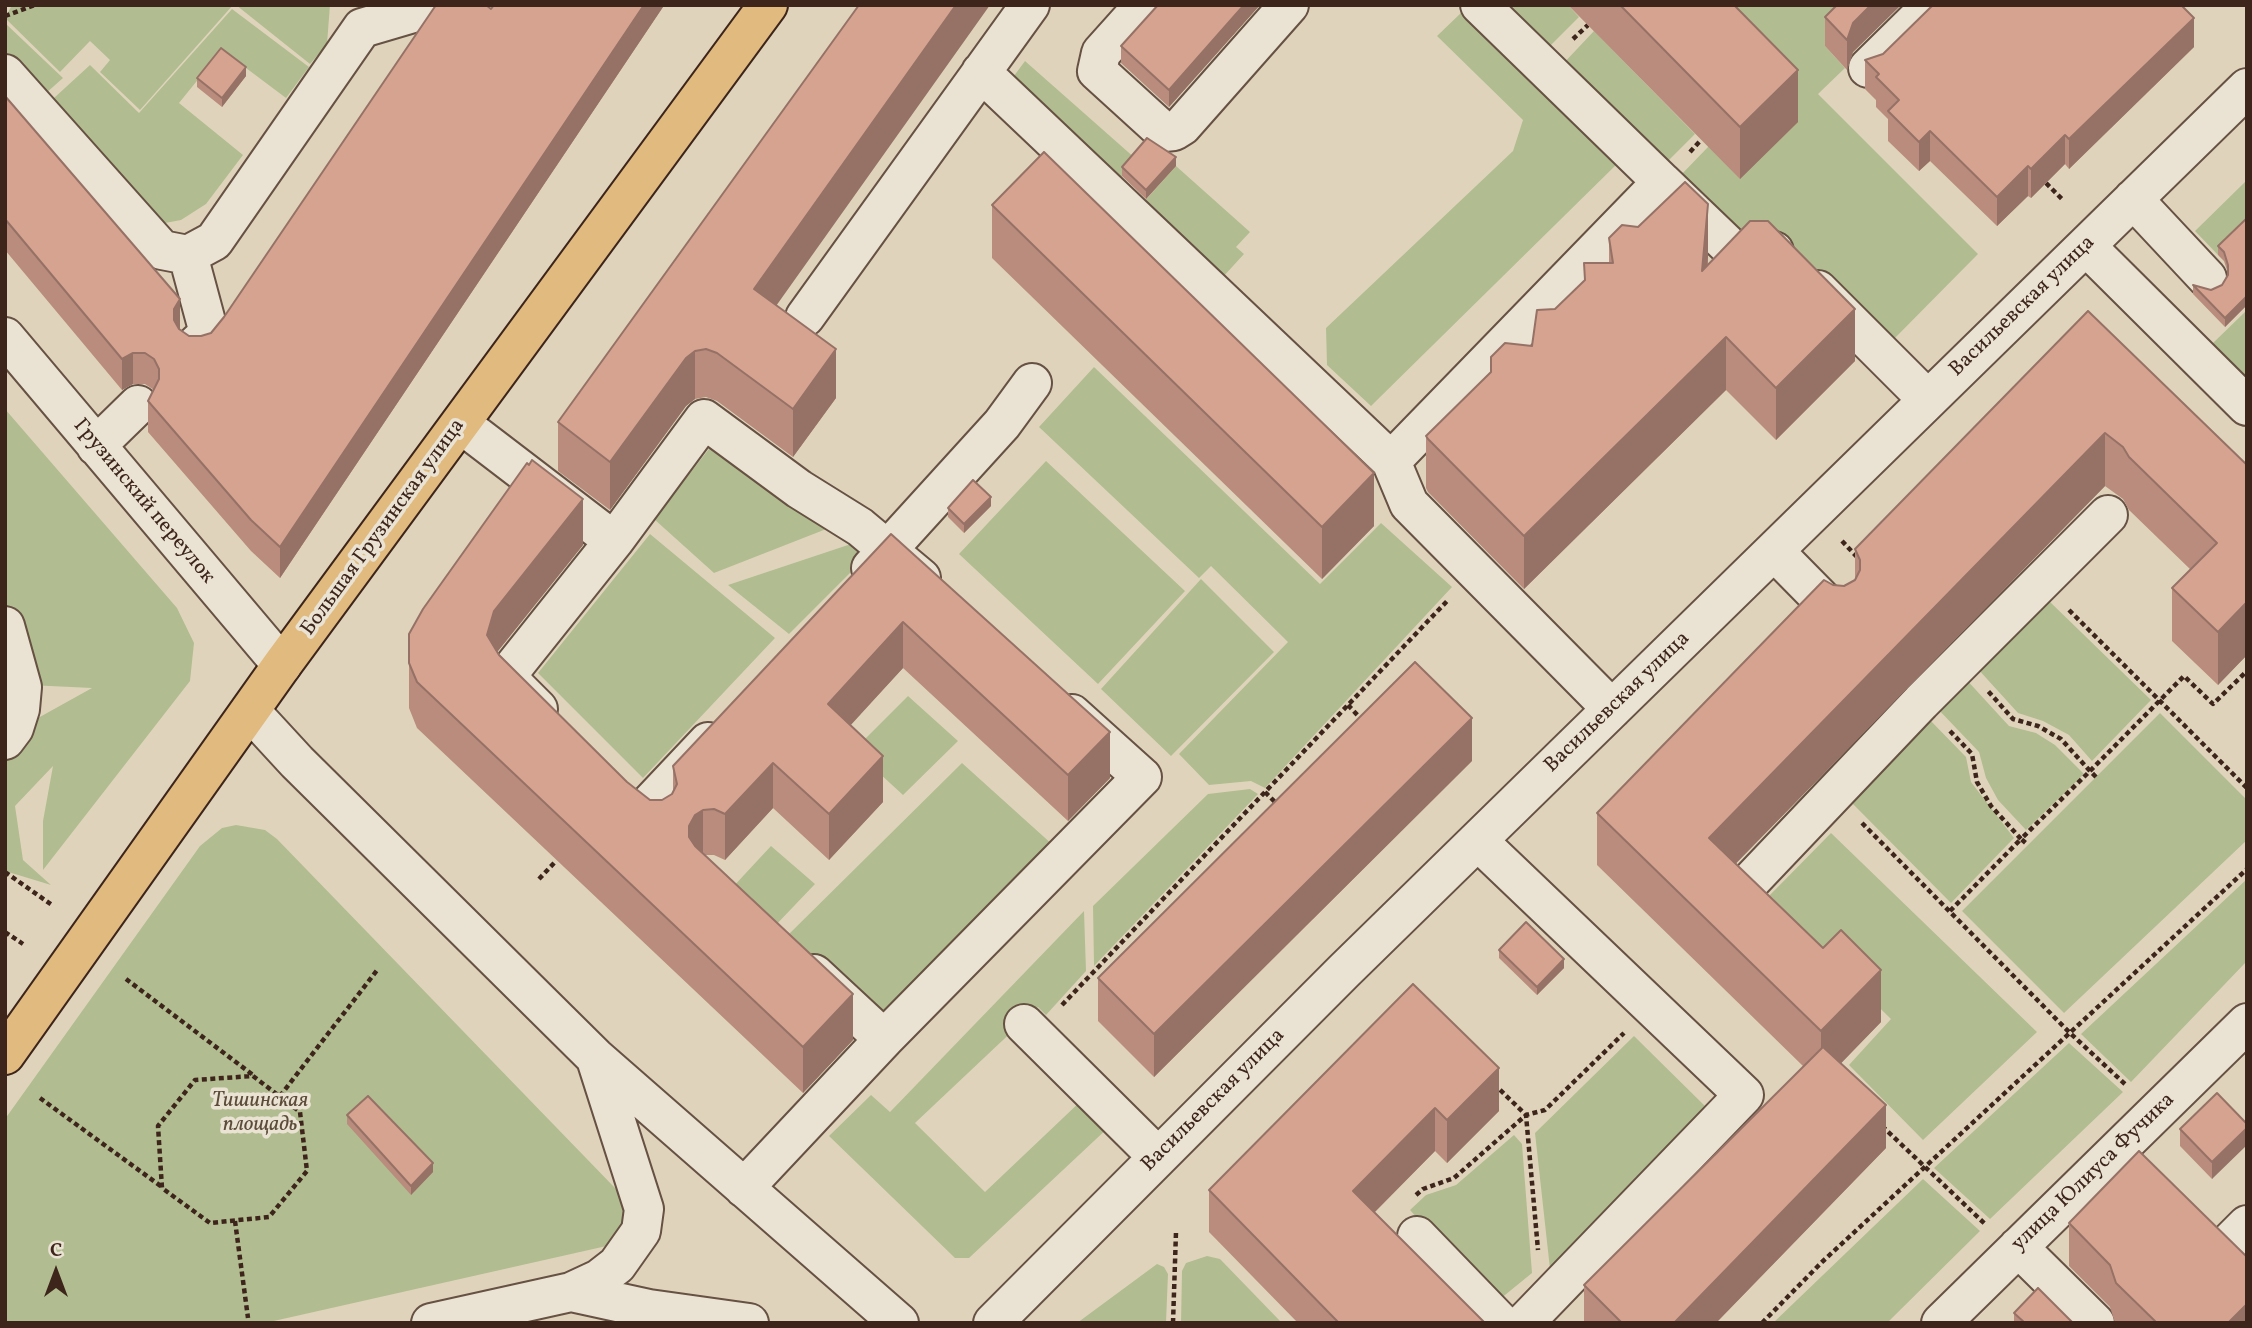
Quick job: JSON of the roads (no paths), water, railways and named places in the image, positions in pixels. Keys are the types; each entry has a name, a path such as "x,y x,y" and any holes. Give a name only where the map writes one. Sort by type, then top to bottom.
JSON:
{"main road":[{"name":"Большая Грузинская улица","path":"5,1055 282,665 768,5"}],"street":[{"path":"5,74 162,250 188,255 214,241 362,28 440,5"},
{"path":"805,317 1030,5"},
{"path":"1144,5 1101,53 1097,71 1111,87 1164,132 1174,131 1182,126 1289,5"},
{"path":"1480,5 1735,252 1781,251 1928,400"},
{"path":"1868,68 1932,5"},
{"path":"981,72 1391,461 1409,504 1612,709"},
{"name":"Васильевская улица","path":"993,1323 1612,709 2247,88"},
{"path":"1391,461 1662,182"},
{"path":"2133,199 2207,278"},
{"path":"2086,246 2247,406"},
{"path":"188,255 209,332 195,346"},
{"name":"Грузинский переулок","path":"5,337 282,665"},
{"path":"844,597 1002,424 1032,383"},
{"path":"96,446 138,405"},
{"path":"563,734 514,685 511,670 614,541 704,419 799,489 890,549 950,604"},
{"path":"461,424 614,541"},
{"path":"1745,887 1834,795 1914,695 1961,661 2108,515"},
{"path":"1774,551 1839,617"},
{"path":"5,626 22,687 20,709 14,728 5,740"},
{"path":"744,1188 884,1039 1142,777 1051,695"},
{"path":"250,710 297,762 595,1057 899,1323"},
{"path":"612,783 649,818 734,714"},
{"path":"1478,841 1744,1096 1533,1313"},
{"path":"793,954 884,1039"},
{"name":"улица Юлиуса Фучика","path":"1963,1316 2004,1238 2137,1157 2247,1023"},
{"path":"1029,1029 1158,1157"},
{"path":"575,1307 599,1279 617,1265 641,1231 644,1209 595,1057"},
{"path":"1417,1236 1501,1323"},
{"path":"2004,1238 2095,1323"},
{"path":"430,1323 575,1307 649,1309 749,1323"}],"park label":[{"name":"Тишинская площадь","path":"260,1114"}]}
